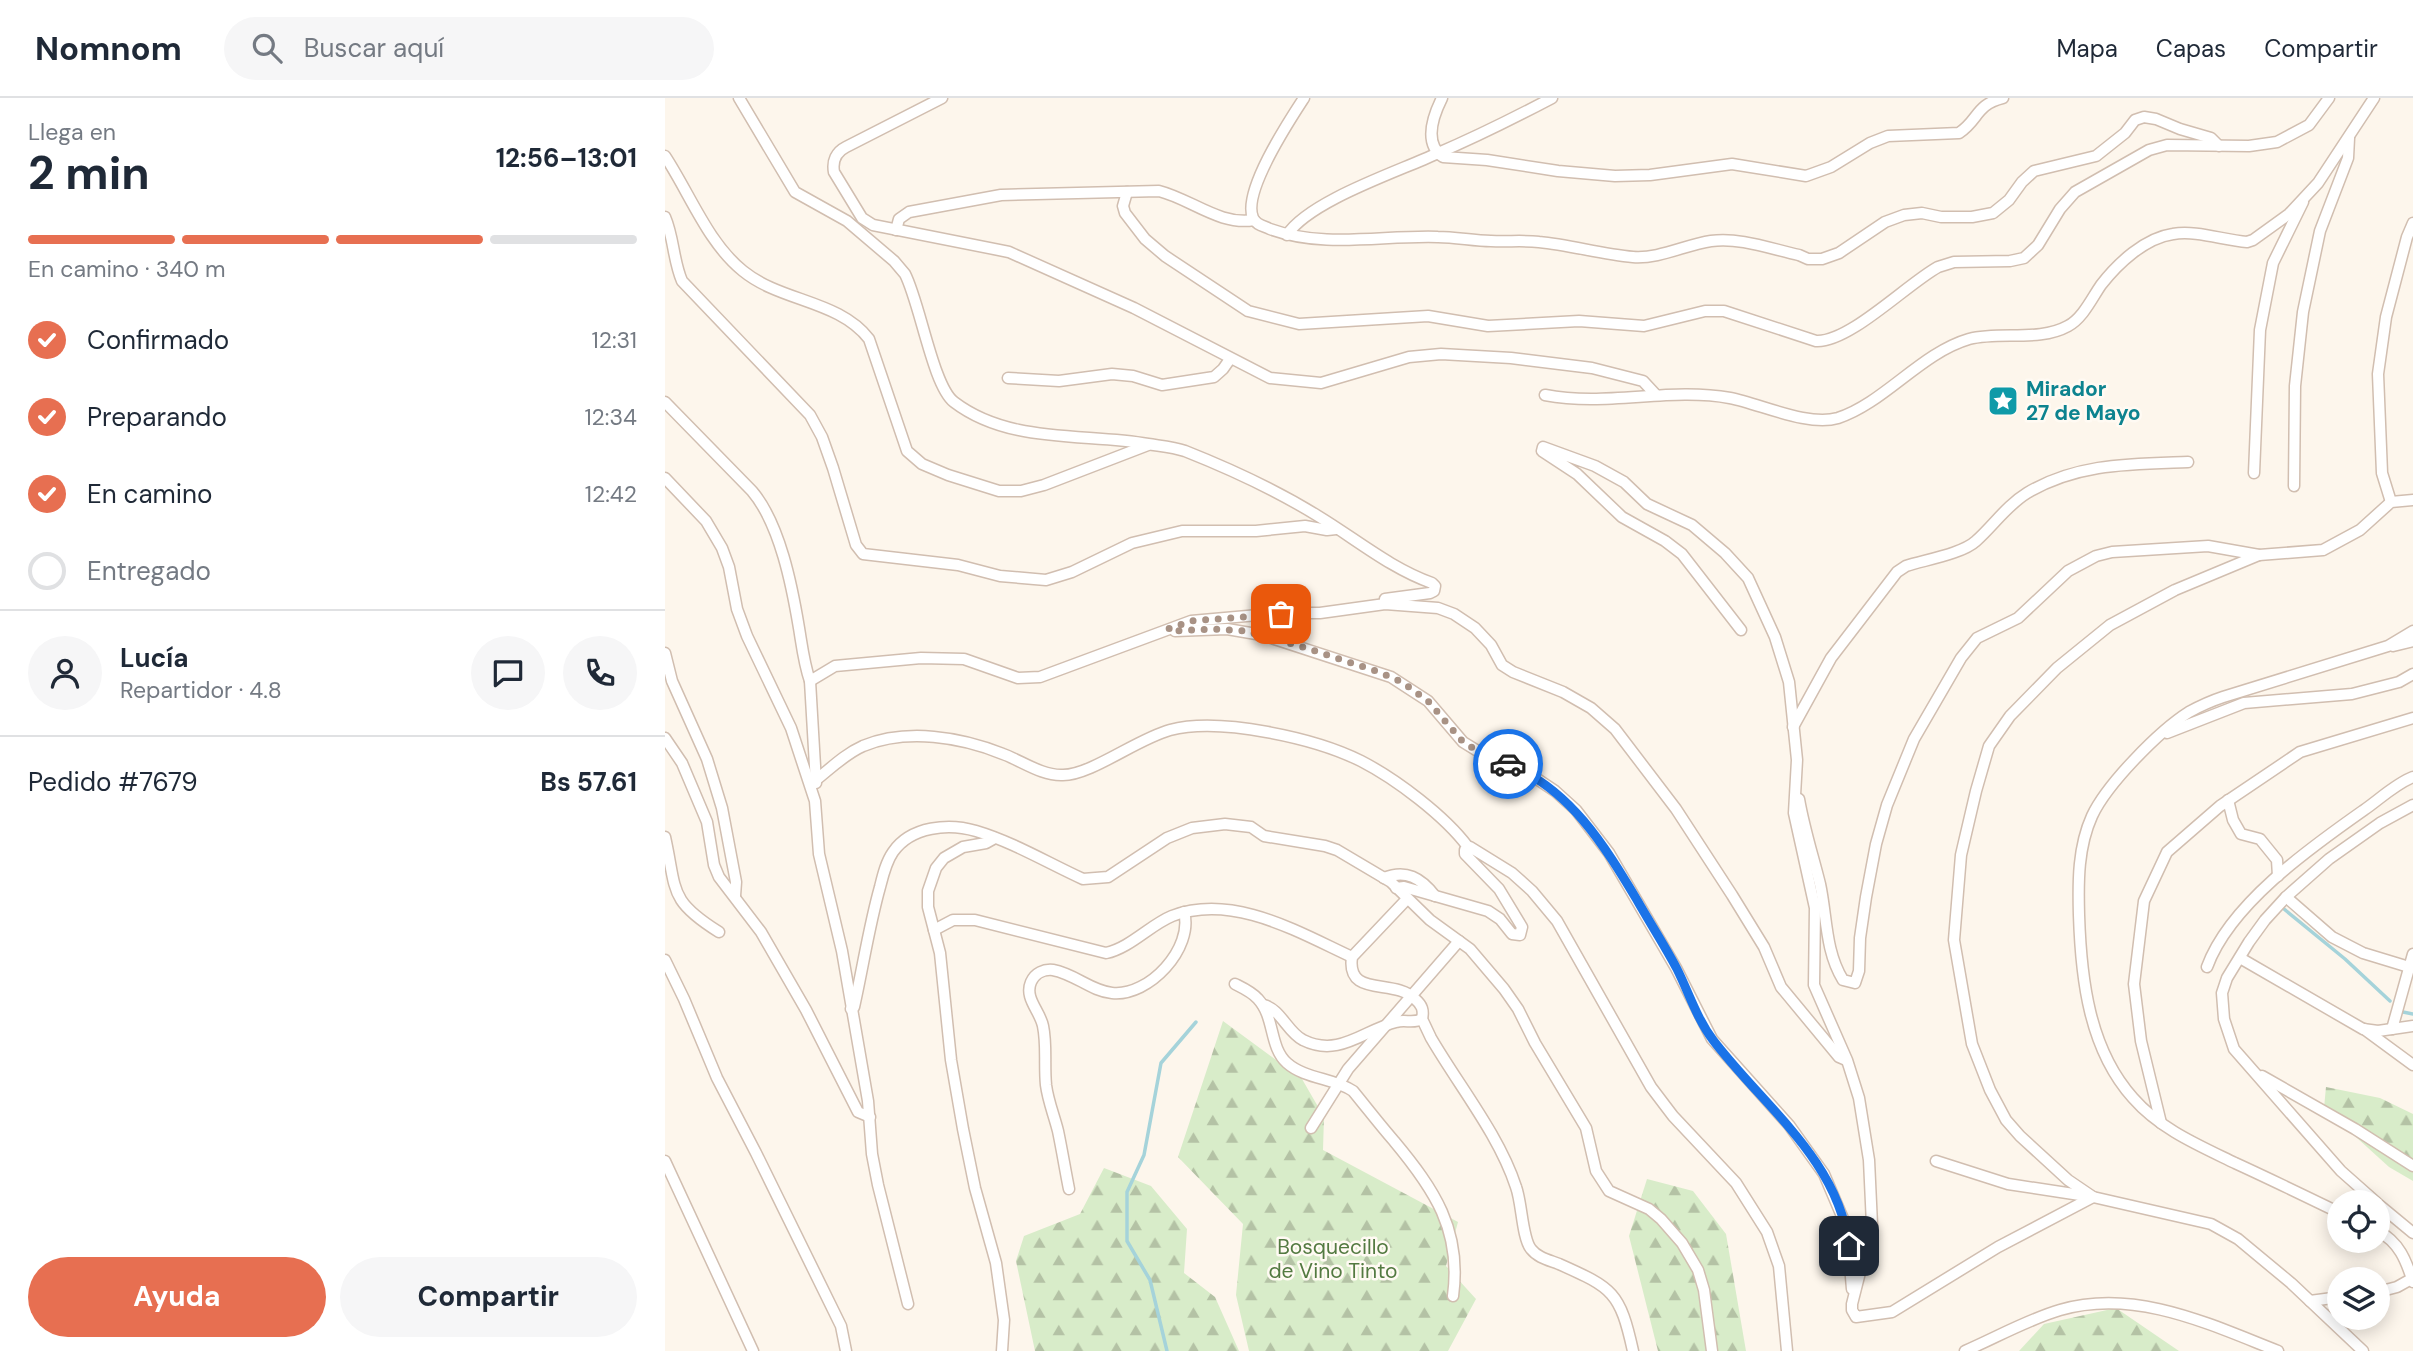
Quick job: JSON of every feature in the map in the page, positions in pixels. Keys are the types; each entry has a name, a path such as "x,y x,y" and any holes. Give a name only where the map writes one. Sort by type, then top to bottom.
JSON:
{"street":[{"path":"739,98 795,192 847,221 894,261 905,274 940,382 953,401 986,420 1014,429 1070,438 1123,440 1185,451 1296,502 1367,550 1435,586 1432,592 1379,600 1378,605"},
{"path":"942,98 841,150 834,160 833,166 838,181 862,218 873,225 1009,252 1134,308 1270,378 1321,383 1423,355 1511,358 1627,375 1643,381 1656,395"},
{"path":"1304,98 1263,168 1252,211 1254,220 1260,225 1287,235 1317,240 1438,237 1537,242 1635,257 1653,256 1688,245 1734,241 1822,260 1839,253 1868,231 1904,215 1922,213 1941,218 1993,213 2009,200 2022,182 2035,171 2096,156 2135,120 2144,117 2156,118 2180,129 2211,138 2219,146"},
{"path":"1442,98 1434,114 1430,136 1438,153 1443,157 1615,176 1650,175 1732,164 1806,176 1831,167 1870,143 1888,136 1959,133 1968,126 1982,107 2003,98"},
{"path":"1287,235 1292,226 1318,207 1552,98"},
{"path":"1127,192 1123,205 1125,213 1145,239 1165,256 1248,311 1299,324 1429,316 1488,326 1579,321 1644,326 1705,311 1724,311 1816,341 1826,341 1853,327 1938,267 1954,262 2010,261 2028,256 2075,192 2149,150 2167,145 2249,146 2277,142 2309,125 2329,98"},
{"path":"1545,395 1595,400 1656,395 1729,398 1805,418 1835,419 1855,410 1958,344 1978,338 2065,328 2077,319 2116,267 2153,241 2173,234 2189,234 2246,242 2289,214 2318,183 2374,98"},
{"path":"2294,486 2295,386 2302,312 2320,231 2349,158 2350,138"},
{"path":"665,156 717,241 741,270 784,295 840,314 862,330 869,339 907,451 922,464 999,491 1021,491 1044,485 1148,444"},
{"path":"896,230 899,219 909,212 1001,195 1159,191 1215,215 1244,221 1254,220"},
{"path":"2254,473 2260,330 2273,262 2306,195"},
{"path":"665,217 675,261 683,281 810,415 822,437 856,545 863,554 958,565 1000,576 1046,580 1072,572 1132,543 1182,531 1256,531 1305,526 1327,530 1336,528"},
{"path":"2392,502 2382,473 2378,374 2386,317 2413,223"},
{"path":"1009,379 1059,382 1112,374 1133,376 1162,385 1214,377 1230,359"},
{"path":"665,402 761,501 772,524 794,598 804,666 810,681 818,855 837,923 870,1117 872,1154 878,1185 908,1304"},
{"path":"1741,630 1682,554 1665,541 1622,517 1577,474 1542,451 1543,447 1595,466 1617,478 1647,504 1692,525 1738,566 1755,590 1775,637 1789,682 1797,760 1794,813 1815,908 1814,985 1847,1060 1864,1120 1872,1205 1871,1233 1852,1304"},
{"path":"1793,727 1831,658 1897,572 1906,566 1975,542 2007,508 2026,494 2053,481 2086,469 2188,462"},
{"path":"665,478 706,521 719,541 729,567 737,609 790,728 815,801"},
{"path":"1794,796 1798,798 1820,886 1832,956 1843,980 1855,983 1859,971 1860,938 1866,897 1887,805 1914,739 1961,658 1977,638 2018,618 2068,571 2096,556 2112,552 2208,546 2259,555 2323,550 2360,530 2392,502 2413,500"},
{"path":"2093,1197 2068,1180 2005,1120 1972,1044 1954,940 1961,855 1976,791 1989,746 2010,716 2057,668 2110,625 2175,590 2259,555"},
{"path":"810,681 835,666 921,658 964,659 1018,678 1040,677 1191,621 1320,613 1378,605 1439,607 1475,628 1491,645 1503,664 1513,672 1563,692 1591,708 1615,729 1676,809 1732,895 1764,947 1781,987 1839,1057 1847,1060"},
{"path":"1168,629 1227,629 1262,635 1391,677 1428,701 1463,742 1525,771 1555,791 1576,810 1609,853 1676,968 1712,1039 1789,1125 1824,1174 1847,1228 1852,1310 1856,1317 1892,1312 1998,1247 2093,1197"},
{"path":"2388,646 2413,631"},
{"path":"2327,1207 2187,1141 2148,1115 2118,1081 2096,1033 2081,964 2078,875 2080,857 2092,816 2114,782 2177,720 2205,704 2388,646 2413,641"},
{"path":"665,653 671,681 707,759 722,808 736,882 735,896"},
{"path":"2160,736 2244,704 2353,694 2399,682 2413,674"},
{"path":"2161,1123 2141,1041 2134,984 2144,901 2167,852 2228,800 2300,752 2413,718"},
{"path":"816,780 853,752 874,742 898,737 929,737 965,742 1059,776 1080,772 1167,731 1198,727 1249,729 1332,750 1362,762 1426,806 1451,827 1468,847 1512,873 1532,891 1557,921 1651,1087 1673,1116 1736,1183 1767,1231 1779,1266 1787,1351"},
{"path":"665,738 682,763 708,822 714,865 719,877 761,932 806,1010 858,1112 870,1117"},
{"path":"2207,967 2214,947 2246,908 2278,876 2352,818 2413,777"},
{"path":"2228,800 2233,820 2241,834 2260,839 2277,860 2278,876"},
{"path":"2362,1190 2341,1171 2234,1049 2227,1031 2222,993 2227,978 2240,957 2265,920 2285,897 2329,859 2379,823 2413,805"},
{"path":"851,1009 856,1000 876,899 886,866 893,852 914,835 941,827 957,827 995,838 1083,879 1099,879 1120,870 1179,833 1204,825 1251,827 1264,836 1337,850 1384,878 1459,941 1486,967 1518,1009 1585,1128 1601,1181 1609,1191 1649,1209 1661,1219 1682,1243 1698,1270 1704,1290 1711,1351"},
{"path":"665,837 678,898 719,932"},
{"path":"995,838 954,851 936,868 928,891 940,953 951,1060 963,1129 975,1188 996,1263 1004,1320 1002,1351"},
{"path":"1395,888 1404,887 1488,911 1517,936 1522,928 1499,889 1467,856 1465,850 1468,847"},
{"path":"1384,878 1397,873 1412,876 1435,897"},
{"path":"2285,897 2332,937 2363,953 2409,967"},
{"path":"1406,899 1352,957 1351,968 1356,979 1365,984 1405,991 1421,1005 1422,1019 1431,1038 1510,1168 1521,1201 1529,1248 1539,1257 1601,1283 1613,1294 1625,1315 1633,1351"},
{"path":"934,930 953,920 965,919 1024,931 1106,953 1163,920 1184,912 1224,908 1274,921 1352,957"},
{"path":"1069,1189 1058,1129 1046,1085 1043,1026 1029,994 1031,982 1037,974 1052,970 1104,992 1118,994 1131,991 1156,977 1182,946 1186,931 1184,912"},
{"path":"1311,1128 1347,1069 1459,941"},
{"path":"2392,1029 2413,954"},
{"path":"2240,957 2363,1029 2413,1065"},
{"path":"665,960 717,1078 841,1326 846,1351"},
{"path":"1235,984 1253,994 1263,1005 1277,1051 1285,1060 1301,1071 1353,1091 1412,1162 1432,1191 1449,1229 1455,1271 1453,1296"},
{"path":"1263,1005 1271,1007 1303,1040 1318,1044 1341,1045 1395,1022 1414,1023 1422,1019"},
{"path":"2363,1029 2413,1026"},
{"path":"2252,1070 2413,1166"},
{"path":"665,1161 753,1351"},
{"path":"1936,1161 2008,1184 2093,1197 2211,1224 2238,1238 2363,1351"},
{"path":"2390,1214 2413,1233"},
{"path":"2390,1238 2402,1252 2413,1280 2390,1289"},
{"path":"2310,1301 2327,1299"},
{"path":"1965,1351 2060,1310 2113,1302 2161,1308 2278,1351"}],"green space":[{"name":"Bosquecillo de Vino Tinto","path":"1223,1021 1302,1079 1324,1117 1323,1150 1458,1222 1446,1266 1476,1299 1448,1351 1249,1351 1236,1295 1243,1224 1178,1157"},
{"path":"2326,1087 2380,1098 2413,1114 2413,1181 2389,1167 2324,1108"},
{"name":"Bosquecillo de Vino Tinto","path":"1104,1168 1151,1186 1187,1229 1184,1273 1215,1297 1239,1351 1035,1351 1016,1261 1024,1236 1080,1214"},
{"path":"1647,1179 1693,1191 1726,1234 1746,1351 1658,1351 1629,1236"},
{"path":"2116,1308 2179,1351 2019,1351 2044,1324"}],"waterway":[{"path":"2284,909 2345,959 2390,1001"},
{"path":"2403,1012 2413,1014"},
{"path":"1167,1351 1150,1280 1127,1241 1127,1192 1144,1155 1161,1063 1196,1022"}],"way so far":[{"path":"1281,614 1191,621 1168,629 1245,631 1379,672 1402,682 1428,701 1463,742 1508,764"}],"place":[{"name":"Mirador 27 de Mayo","path":"2003,401"}],"route":[{"path":"1508,764 1525,771 1555,791 1576,810 1609,853 1676,968 1712,1039 1789,1125 1824,1174 1847,1228 1849,1246"}]}
